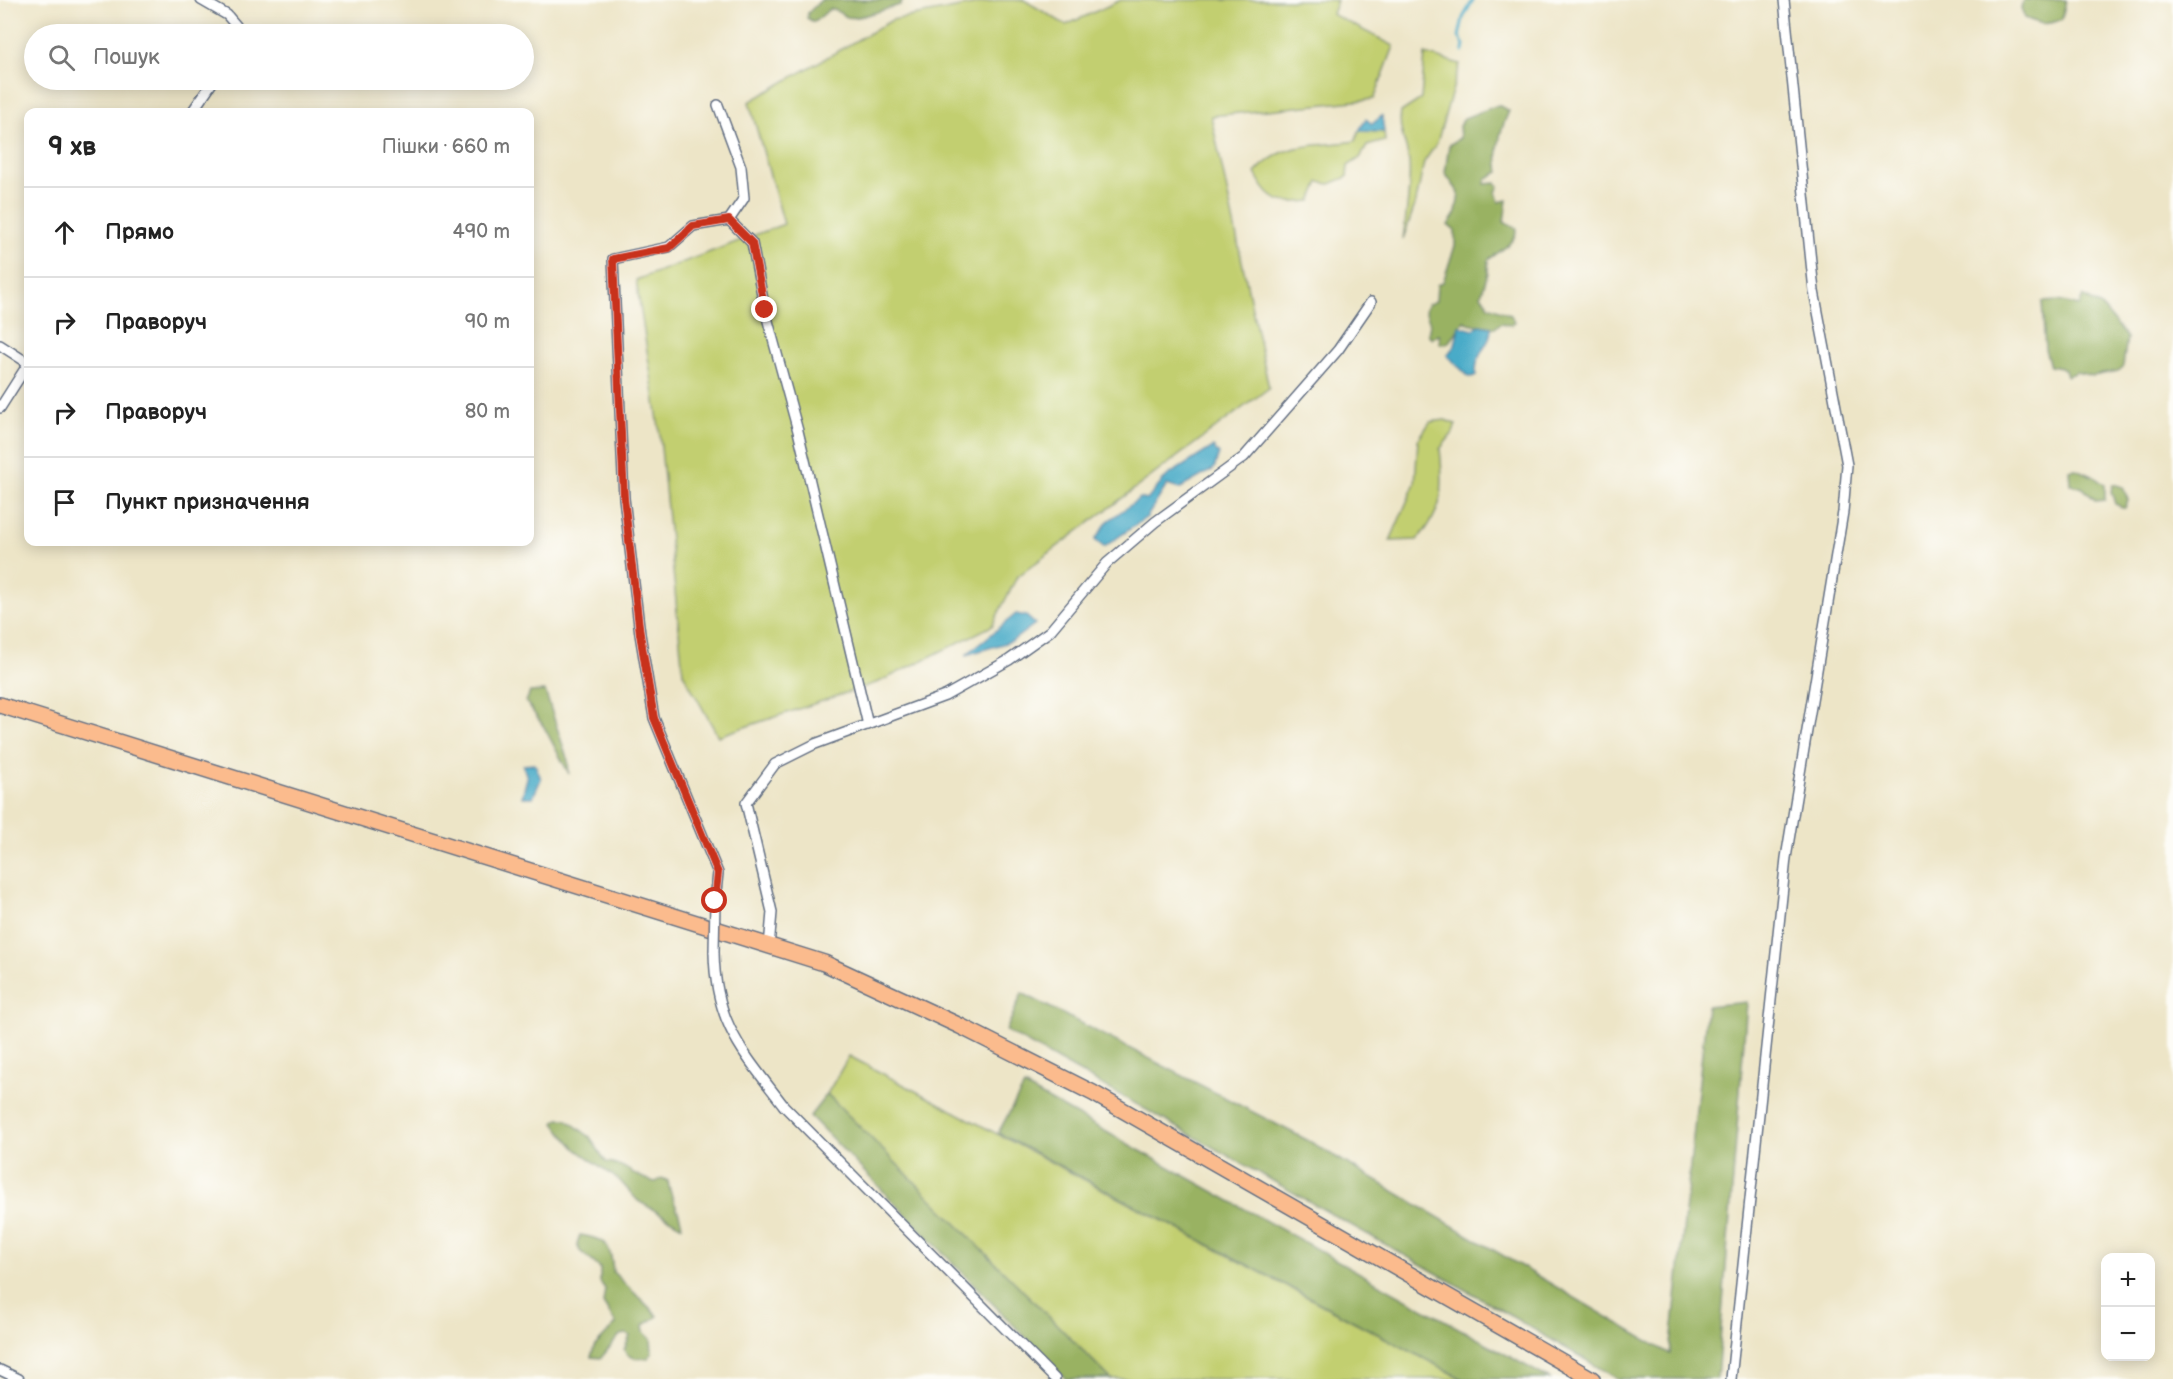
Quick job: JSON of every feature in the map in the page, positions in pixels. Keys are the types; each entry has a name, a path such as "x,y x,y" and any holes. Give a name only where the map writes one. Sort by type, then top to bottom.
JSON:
{"main road":[{"path":"0,705 824,963 960,1026 1093,1093 1592,1379"}],"street":[{"path":"201,0 227,15 233,24"},
{"path":"1731,1379 1786,858 1843,512 1847,465 1814,291 1784,0"},
{"path":"195,108 207,90"},
{"path":"718,105 741,167 744,198 729,220 693,226 669,248 613,259 624,498 640,634 654,718 718,873 714,952 716,990 723,1015 746,1055 784,1106 1055,1379"},
{"path":"729,220 752,243 765,310 798,431 868,725"},
{"path":"770,946 772,912 746,803 775,764 815,744 945,696 1009,660 1050,631 1107,563 1155,522 1244,458 1338,350 1371,302"},
{"path":"0,345 24,361"},
{"path":"0,408 24,370"},
{"path":"0,1370 19,1379"}],"green space":[{"path":"821,0 903,0 900,5 858,17 847,17 830,9 814,22 807,18 808,13"},
{"path":"997,0 1024,0 1066,25 1121,0 1337,0 1332,14 1394,46 1374,99 1211,116 1269,388 1017,577 992,626 879,682 718,736 683,673 659,427 636,280 784,224 749,102 892,20"},
{"path":"2023,0 2066,0 2062,19 2052,23 2043,23 2025,18 2021,8"},
{"path":"1425,54 1460,64 1437,143 1424,162 1416,202 1403,239 1408,201 1409,162 1400,118 1401,112 1421,99"},
{"path":"1498,105 1509,111 1499,141 1499,172 1487,178 1485,184 1496,183 1499,186 1496,192 1499,202 1507,200 1504,222 1517,229 1510,243 1488,260 1488,273 1481,295 1489,306 1511,315 1514,322 1511,325 1501,323 1495,328 1464,321 1449,343 1440,344 1439,334 1432,338 1428,335 1430,324 1425,310 1427,305 1436,301 1437,285 1443,282 1455,246 1455,231 1448,225 1456,213 1459,193 1445,173 1449,145 1460,138 1459,126 1464,118"},
{"path":"1359,131 1384,132 1385,141 1367,146 1360,158 1348,166 1347,177 1330,184 1319,182 1311,201 1283,201 1271,196 1255,173 1266,162 1289,150 1355,141"},
{"path":"2083,296 2103,308 2127,338 2123,366 2118,371 2093,376 2076,372 2067,376 2065,369 2050,366 2045,349 2042,302 2059,301 2079,306"},
{"path":"1445,420 1456,424 1453,433 1440,449 1442,487 1438,508 1433,519 1417,540 1390,541 1415,483 1418,440 1430,422"},
{"path":"2076,469 2105,485 2105,500 2096,501 2083,488 2070,484 2069,470"},
{"path":"2113,484 2123,487 2128,500 2125,508 2115,504 2111,491"},
{"path":"545,691 568,761 569,774 544,727 526,702 530,692"},
{"path":"1022,993 1309,1141 1670,1354 1707,1006 1747,1002 1717,1379 1618,1379 1477,1296 1006,1031"},
{"path":"849,1056 1463,1379 1111,1379 827,1094"},
{"path":"1024,1086 1550,1379 1463,1379 998,1133"},
{"path":"827,1094 1111,1379 1066,1379 810,1116"},
{"path":"559,1119 566,1119 590,1137 606,1162 619,1165 649,1181 656,1182 662,1178 668,1181 682,1226 638,1201 620,1181 576,1149 554,1123"},
{"path":"580,1235 597,1239 606,1245 611,1256 613,1272 658,1316 643,1326 644,1332 651,1339 652,1353 648,1358 634,1358 626,1353 624,1350 630,1336 627,1334 620,1335 601,1358 591,1357 594,1347 616,1324 603,1303 605,1289 600,1282 600,1268 580,1251 577,1245"}],"water":[{"path":"1382,116 1384,132 1359,131 1366,119 1372,124"},
{"path":"1479,325 1491,327 1489,340 1480,354 1476,376 1469,377 1447,355 1455,346 1459,326 1473,330"},
{"path":"1213,447 1219,454 1214,469 1179,489 1167,485 1147,517 1104,547 1095,540 1108,521 1140,498 1147,500 1167,476"},
{"path":"1016,614 1026,616 1035,624 1012,641 966,655"},
{"path":"535,764 541,779 533,797 522,797 527,778 523,765"}],"waterway":[{"path":"1463,51 1464,45 1459,37 1463,18 1473,0"}],"route":[{"path":"715,901 718,873 679,772 654,718 640,634 624,498 613,259 669,248 693,226 729,220 752,243 765,310"}]}
